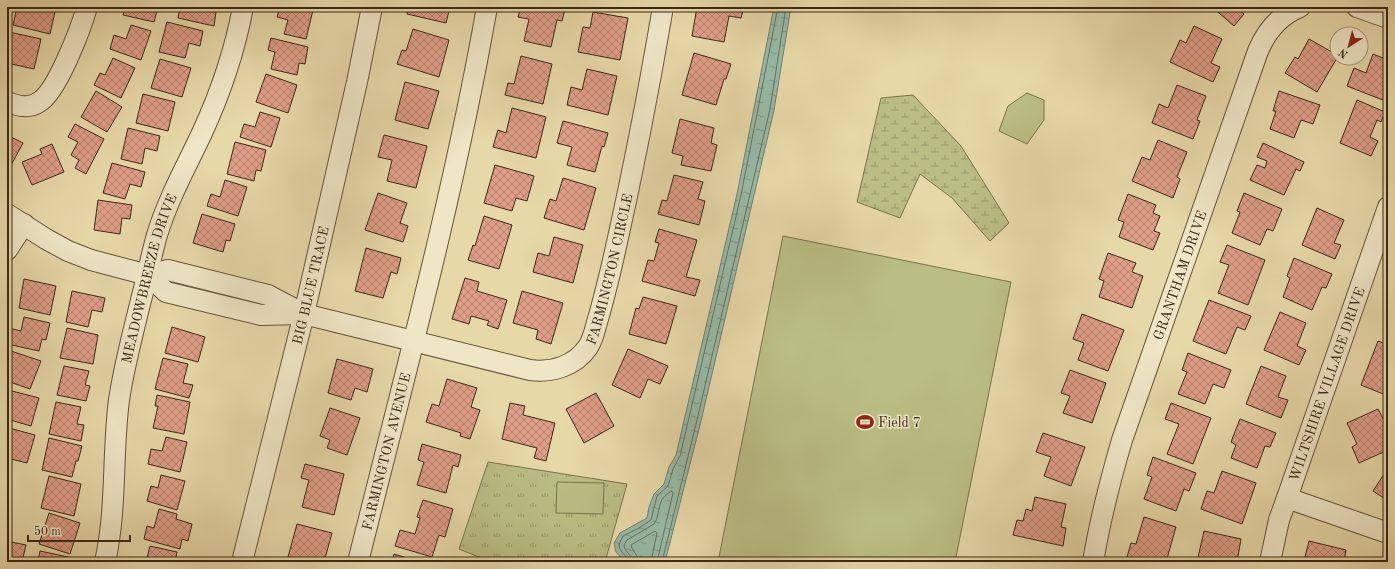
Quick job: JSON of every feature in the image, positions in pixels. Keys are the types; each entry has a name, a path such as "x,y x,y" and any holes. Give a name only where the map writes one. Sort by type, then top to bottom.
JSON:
{"street":[{"path":"7,102 19,106 29,106 39,103 47,97 52,90 73,46 87,7"},
{"name":"MEADOWBREEZE DRIVE","path":"106,562 111,529 115,444 120,400 128,354 158,235 170,200 219,92 232,51 243,7"},
{"name":"BIG BLUE TRACE","path":"242,562 304,314 357,82 372,7"},
{"path":"413,341 452,185 487,7"},
{"name":"FARMINGTON CIRCLE","path":"148,275 168,270 268,295 304,314 539,372 549,371 565,366 574,361 588,347 593,338 624,213 646,109 663,7"},
{"name":"GRANTHAM DRIVE","path":"1093,562 1099,526 1109,483 1122,440 1258,51 1267,33 1280,19 1300,7"},
{"path":"1357,7 1388,18"},
{"name":"WILTSHIRE VILLAGE DRIVE","path":"1270,562 1279,520 1388,207"},
{"path":"7,214 68,251 91,260 148,275"},
{"path":"7,250 24,224"},
{"name":"FARMINGTON AVENUE","path":"358,562 413,341"},
{"path":"1287,498 1388,534"}],"green space":[{"path":"1027,93 1044,100 1044,120 1027,144 999,131 1008,106"},
{"path":"913,95 961,146 1009,223 990,241 952,198 920,174 900,218 857,202 881,98"},
{"name":"Field 7","path":"783,236 1011,282 955,562 718,562"},
{"path":"488,462 627,484 605,562 491,562 459,549"},
{"path":"557,482 604,483 603,514 556,513"}],"water":[{"path":"774,7 791,7 774,110 700,425 665,562 625,562 616,552 614,543 620,533 647,518 654,494 664,484 669,467 676,455 737,194"}],"building":[{"path":"17,7 56,7 50,34 13,25"},
{"path":"125,7 158,7 154,22 123,15"},
{"path":"180,7 205,7 204,10 216,12 214,26 178,18"},
{"path":"280,7 300,7 313,10 306,39 284,34 288,20 277,17"},
{"path":"408,7 450,7 446,23 407,14"},
{"path":"521,7 556,7 565,9 562,21 557,20 551,47 524,41 529,19 518,17"},
{"path":"697,7 744,7 741,18 729,16 724,42 692,36"},
{"path":"1212,7 1240,7 1238,9 1244,14 1234,26"},
{"path":"593,12 628,18 620,60 578,52 583,27 590,28"},
{"path":"167,22 203,31 200,46 189,43 185,58 159,52"},
{"path":"131,25 151,31 141,60 110,49 114,35 126,39"},
{"path":"1194,26 1222,39 1211,63 1220,67 1213,82 1170,62 1180,40 1186,43"},
{"path":"413,29 449,40 439,77 397,64 402,50 406,51"},
{"path":"9,32 41,39 34,69 7,63 7,43"},
{"path":"271,38 308,47 305,64 299,63 297,75 271,69 275,52 268,50"},
{"path":"1309,39 1329,50 1329,66 1332,66 1317,92 1285,73 1295,57 1298,59"},
{"path":"694,53 731,64 726,79 724,79 716,105 682,95"},
{"path":"1373,54 1388,60 1388,102 1347,86 1354,68 1366,73"},
{"path":"521,56 552,64 543,104 505,95 508,83 514,84"},
{"path":"113,58 135,68 121,98 94,85 100,73 105,75"},
{"path":"160,59 191,68 182,97 151,88"},
{"path":"587,69 617,76 608,115 567,105 571,87 582,90"},
{"path":"266,74 297,85 288,113 256,102"},
{"path":"405,82 439,91 428,129 395,120"},
{"path":"1177,85 1206,96 1197,120 1200,121 1193,139 1152,123 1159,104 1168,108"},
{"path":"96,91 122,107 107,132 81,117"},
{"path":"1279,91 1320,105 1313,124 1301,120 1294,138 1270,129 1276,111 1273,111"},
{"path":"143,94 175,102 168,131 136,123"},
{"path":"1357,100 1385,112 1381,122 1377,120 1370,137 1378,141 1371,156 1340,143"},
{"path":"512,108 546,117 536,158 493,147 498,130 506,133"},
{"path":"260,112 280,118 271,147 240,137 244,124 255,127"},
{"path":"680,119 714,128 711,143 717,145 711,171 681,165 683,156 672,153"},
{"path":"563,121 608,133 604,147 602,146 595,172 567,165 572,147 557,143"},
{"path":"75,124 104,139 86,174 75,168 79,160 71,155 78,142 68,137"},
{"path":"128,128 160,136 157,151 145,148 142,164 121,159"},
{"path":"7,135 23,143 9,169 7,168"},
{"path":"384,135 427,146 416,188 387,181 392,160 378,157"},
{"path":"1158,140 1187,152 1177,177 1180,179 1173,198 1132,181 1142,157 1150,160"},
{"path":"235,142 266,150 261,171 256,170 254,181 227,174"},
{"path":"1263,143 1304,162 1300,171 1296,169 1284,195 1250,180 1257,165 1265,168 1267,161 1257,157"},
{"path":"52,144 64,172 32,185 22,162 42,154 40,149"},
{"path":"112,163 145,172 141,187 130,184 125,199 103,193"},
{"path":"495,165 534,176 527,201 516,198 512,211 484,203"},
{"path":"674,175 703,182 698,199 705,201 699,225 658,214 662,200 667,201"},
{"path":"563,178 596,188 584,230 544,218 550,199 556,201"},
{"path":"225,180 247,187 238,216 207,206 211,194 220,197"},
{"path":"378,193 407,203 400,223 408,226 403,242 365,230"},
{"path":"1244,193 1282,209 1273,231 1267,229 1260,245 1232,233 1240,212 1237,211"},
{"path":"1128,194 1156,205 1153,213 1160,216 1154,231 1160,233 1153,250 1119,237 1124,222 1118,220"},
{"path":"98,200 132,205 130,219 122,218 120,234 94,230"},
{"path":"1317,208 1344,220 1334,243 1341,245 1335,259 1302,245"},
{"path":"202,214 235,224 230,241 226,240 223,252 193,243"},
{"path":"484,216 512,225 499,269 468,260 473,245 475,246"},
{"path":"659,229 697,240 686,277 700,280 695,296 642,281 648,260 654,261 659,243 655,242"},
{"path":"554,237 583,245 573,283 533,272 538,253 549,256"},
{"path":"1227,245 1265,260 1248,305 1218,293 1229,265 1220,262"},
{"path":"366,248 401,258 397,274 391,272 383,298 355,291"},
{"path":"1108,253 1136,263 1132,272 1143,276 1132,308 1099,297 1104,281 1099,279"},
{"path":"1294,258 1332,274 1326,288 1322,287 1312,310 1283,297 1290,278 1287,276"},
{"path":"465,278 479,282 477,291 507,300 498,329 487,325 489,321 471,316 469,324 452,319"},
{"path":"24,279 56,286 50,315 19,308"},
{"path":"72,291 105,298 102,312 92,310 88,327 66,322"},
{"path":"522,291 563,303 551,344 536,339 538,330 513,323"},
{"path":"643,297 677,306 666,344 629,334 636,308 639,309"},
{"path":"1209,300 1251,316 1245,330 1237,327 1226,354 1193,341"},
{"path":"1280,312 1306,323 1297,346 1306,350 1299,365 1264,350"},
{"path":"1082,314 1124,330 1108,371 1078,360 1084,343 1073,339"},
{"path":"24,317 50,323 46,340 42,339 39,351 7,344 9,328 21,331"},
{"path":"172,327 205,337 198,362 165,353"},
{"path":"67,328 98,335 93,364 60,358"},
{"path":"1378,341 1388,345 1388,396 1361,385"},
{"path":"628,349 668,366 660,384 648,379 640,398 612,385"},
{"path":"8,350 41,361 30,389 7,381"},
{"path":"1188,353 1231,370 1224,388 1213,384 1205,404 1178,394 1187,372 1182,370"},
{"path":"163,358 188,364 183,383 193,385 189,398 155,389"},
{"path":"337,359 373,369 367,392 355,388 351,400 328,393"},
{"path":"64,366 89,371 85,385 90,386 86,401 57,395"},
{"path":"1261,366 1286,376 1278,397 1288,400 1281,418 1246,404"},
{"path":"1070,370 1106,383 1092,423 1063,413 1070,396 1061,393"},
{"path":"447,379 477,388 471,407 480,410 470,439 460,436 461,433 426,422 432,404 439,406"},
{"path":"12,391 39,398 31,426 7,419 7,405"},
{"path":"596,393 614,426 584,443 566,409"},
{"path":"157,395 190,402 184,434 153,428 158,406 155,406"},
{"path":"56,402 81,407 77,424 84,425 81,441 49,434"},
{"path":"510,403 525,406 523,415 555,423 546,461 534,458 537,448 502,439"},
{"path":"1171,403 1211,418 1193,464 1167,454 1179,424 1165,419"},
{"path":"330,408 360,418 347,455 327,448 330,440 320,436"},
{"path":"1378,409 1388,428 1388,450 1359,463 1352,447 1357,444 1347,423"},
{"path":"1240,419 1276,433 1270,447 1265,446 1257,468 1231,458 1236,445 1231,442"},
{"path":"9,428 35,435 27,463 7,458 7,434"},
{"path":"1043,433 1085,447 1071,486 1044,476 1051,457 1036,452"},
{"path":"166,437 187,442 180,472 148,464 151,449 162,451"},
{"path":"49,438 82,446 72,477 42,470"},
{"path":"422,444 461,455 458,467 453,465 446,493 417,485 424,462 418,460"},
{"path":"1153,457 1196,473 1189,491 1184,489 1176,511 1144,499 1152,477 1147,475"},
{"path":"305,464 344,474 334,515 302,507 309,480 301,478"},
{"path":"1388,468 1388,501 1373,491"},
{"path":"1222,471 1256,483 1242,524 1201,509 1207,491 1214,493"},
{"path":"161,475 185,481 177,510 147,501 151,486 158,488"},
{"path":"49,476 81,484 74,516 41,508"},
{"path":"1035,497 1066,504 1061,527 1066,528 1063,546 1013,535 1017,520 1023,521 1026,509 1032,511"},
{"path":"423,500 453,509 445,537 439,535 432,557 395,546 400,530 415,534 420,518 417,517"},
{"path":"159,509 177,514 176,519 192,524 188,541 182,539 180,549 144,539 147,526 154,528"},
{"path":"49,513 80,523 70,554 39,544"},
{"path":"1144,517 1176,527 1166,562 1146,562 1127,557 1131,543 1136,544"},
{"path":"297,524 332,533 324,562 307,562 288,557"},
{"path":"1204,531 1241,539 1237,562 1197,562"},
{"path":"7,541 26,545 22,562 7,562"},
{"path":"1309,541 1346,550 1344,562 1312,562 1313,559 1305,557"},
{"path":"150,546 177,552 175,562 146,562"},
{"path":"40,551 73,558 72,562 38,562"},
{"path":"394,554 420,562 392,562"},
{"path":"1018,558 1038,562 1017,562"}],"place":[{"name":"Field 7","path":"865,422"}]}
